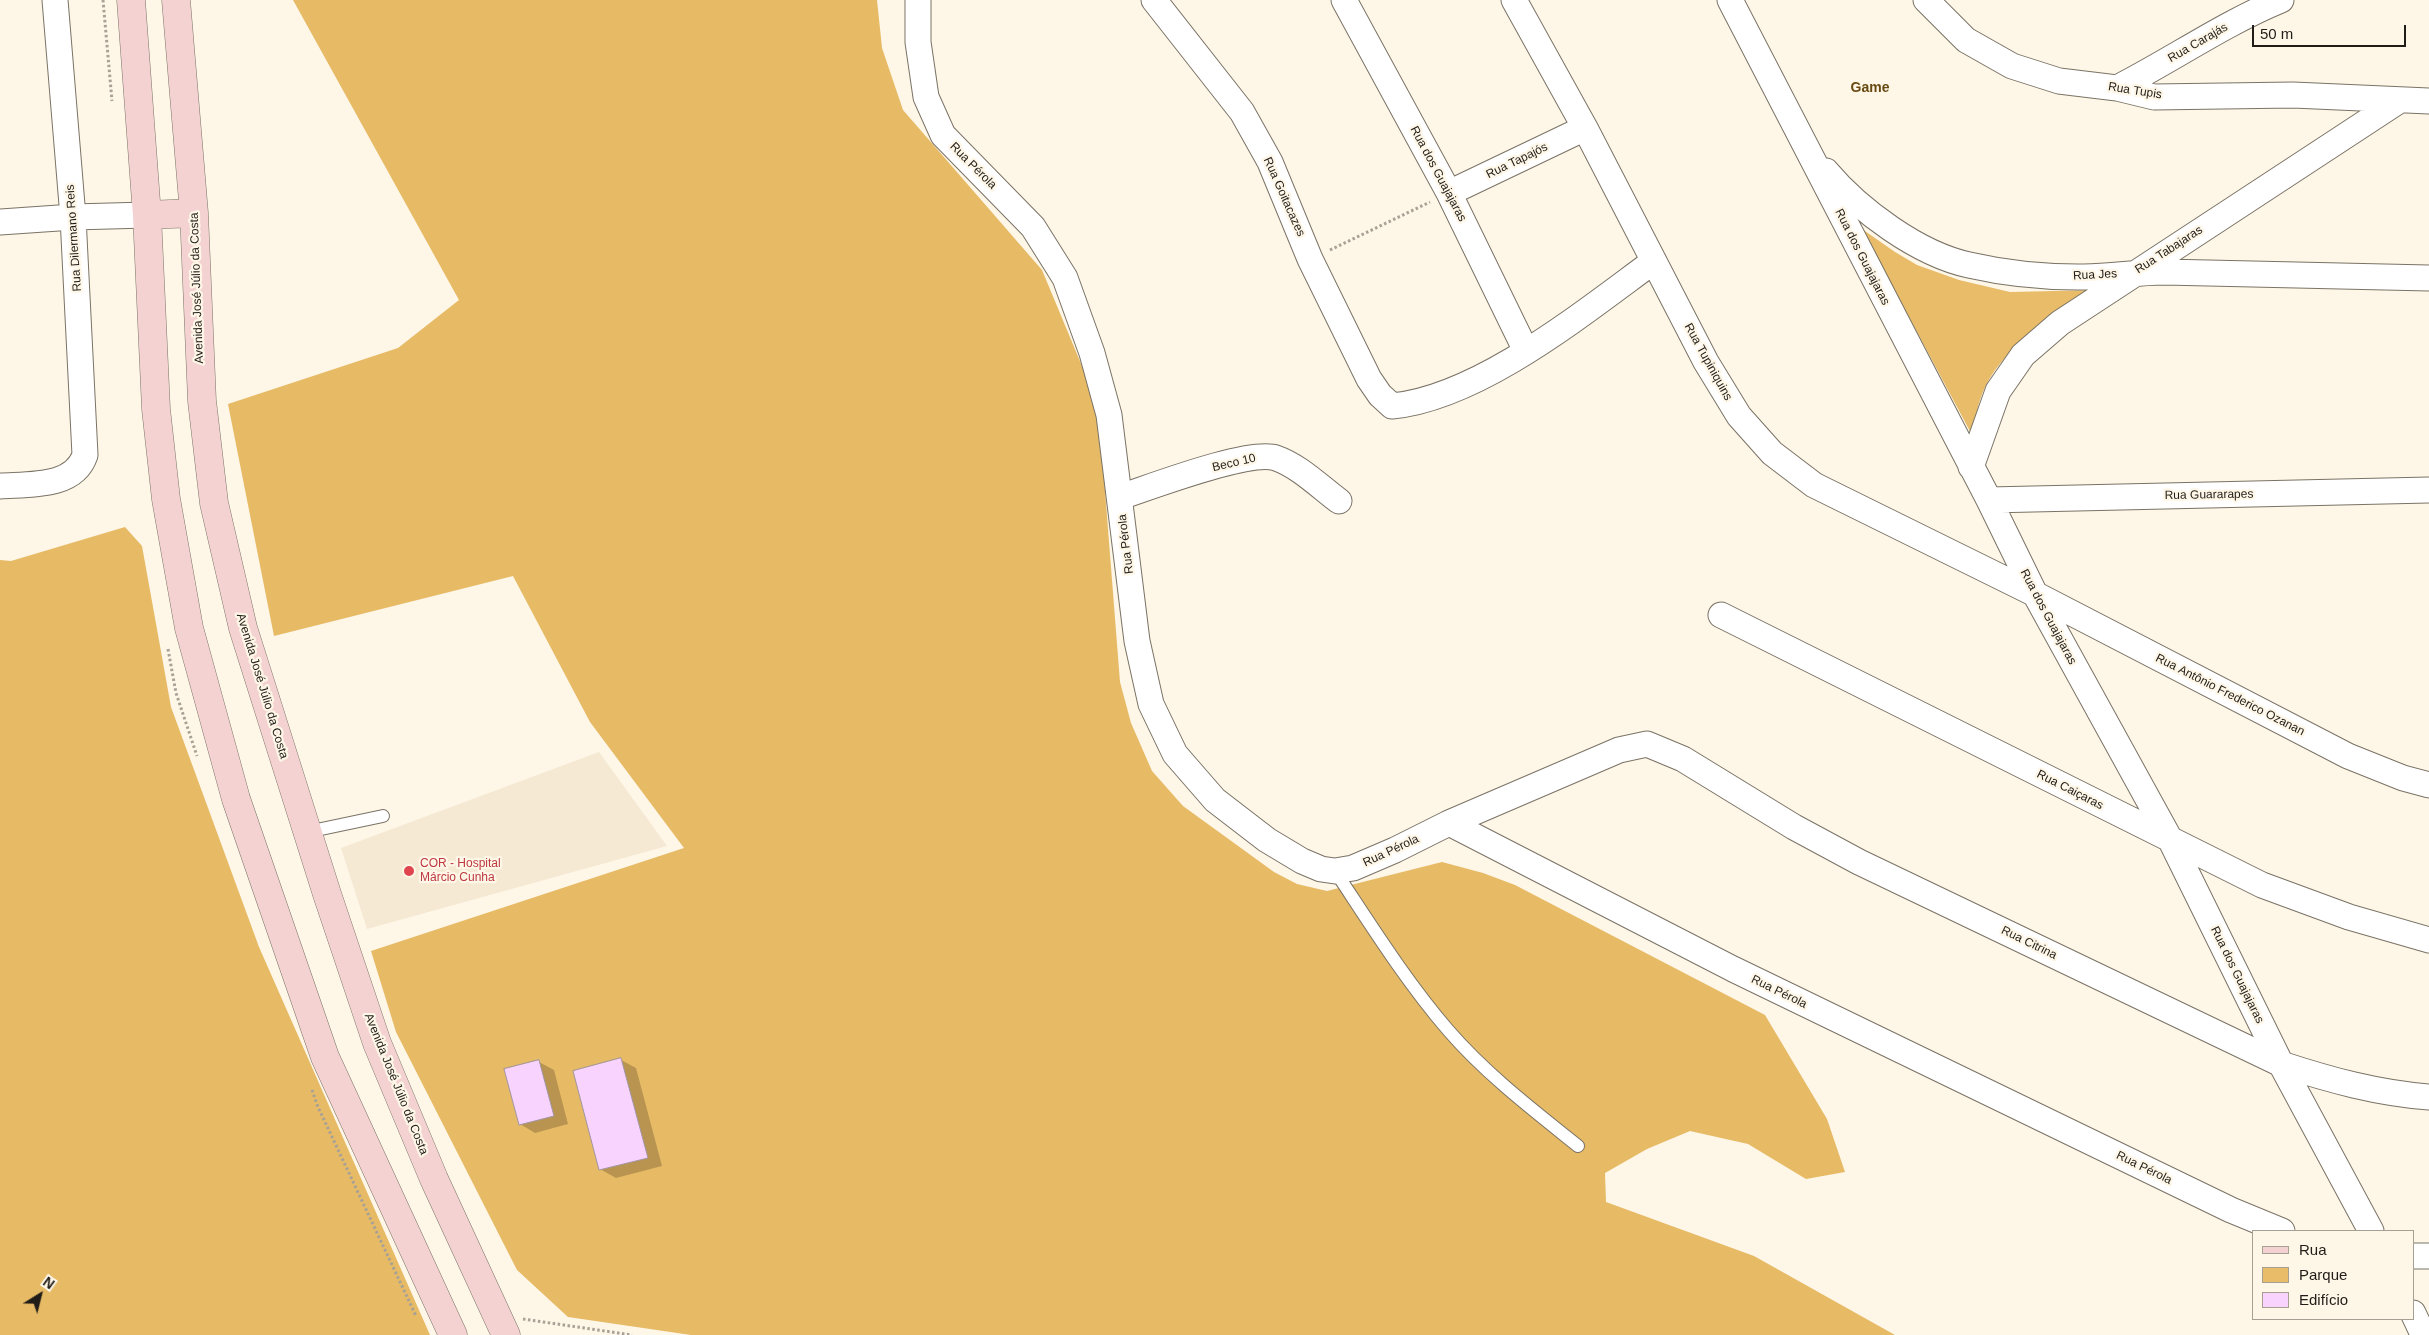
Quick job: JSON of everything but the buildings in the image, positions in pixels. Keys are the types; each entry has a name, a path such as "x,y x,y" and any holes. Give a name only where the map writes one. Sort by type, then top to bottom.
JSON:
{"main road":[{"path":"131,0 147,215 156,409 166,499 189,628 224,760 280,931 325,1057 453,1335"},
{"name":"Avenida José Júlio da Costa","path":"176,0 194,214 202,401 214,503 243,628 307,832 377,1043 434,1179 501,1325"},
{"path":"147,215 194,214"}],"street":[{"name":"Rua Dilermano Reis","path":"0,486 63,479 74,473 82,464 85,438 73,217 54,0"},
{"name":"Rua Pérola","path":"918,0 918,42 926,97 943,135 1033,227 1065,278 1092,353 1109,415 1137,641 1151,704 1175,754 1215,800 1268,840 1302,861 1321,869 1336,871 1353,868 1372,861 1449,823 1733,969 2231,1210 2280,1230"},
{"name":"Rua Goitacazes","path":"1154,0 1242,112 1270,162 1310,259 1369,379 1380,395 1392,406 1427,400 1481,377 1526,350"},
{"name":"Rua dos Guajajaras","path":"1344,0 1448,193 1526,350"},
{"name":"Rua Tupiniquins","path":"1514,0 1585,128 1706,362 1734,408 1772,453 1814,485 2035,594"},
{"name":"Rua dos Guajajaras","path":"1730,0 1970,467 1989,500 2035,594 2171,841 2281,1064 2370,1230"},
{"name":"Rua Tupis","path":"1926,0 1966,40 2012,66 2059,81 2117,88 2154,96 2293,95 2400,100"},
{"name":"Rua Carajás","path":"2117,88 2158,67 2212,33 2281,0"},
{"path":"2400,100 2429,101"},
{"name":"Rua Tabajaras","path":"1970,467 1998,392 2023,355 2060,322 2400,100"},
{"name":"Rua Tapajós","path":"1448,193 1585,128"},
{"name":"Rua Jes","path":"1804,145 1838,186 1883,224 1928,249 1967,265 2014,272 2079,277 2136,272 2429,278"},
{"path":"0,222 73,217 147,215"},
{"path":"1526,350 1654,261"},
{"name":"Beco 10","path":"1120,497 1256,456 1274,457 1292,466 1339,501"},
{"name":"Rua Guararapes","path":"1989,500 2429,490"},
{"name":"Rua Antônio Frederico Ozanan","path":"2035,594 2348,756 2403,778 2429,785"},
{"name":"Rua Caiçaras","path":"1722,615 2262,885 2349,917 2429,940"},
{"name":"Rua Citrina","path":"1449,823 1619,750 1647,744 1682,758 1794,827 1860,862 2281,1064 2340,1083 2391,1094 2429,1097"},
{"path":"2414,1256 2429,1256"}],"lane":[{"path":"307,832 383,816"},
{"path":"1336,871 1409,981 1448,1030 1510,1090 1578,1146"}],"path":[{"path":"1310,259 1448,193"},
{"path":"501,1325 632,1335"}],"shaded area":[{"path":"293,0 877,0 882,48 903,110 1042,270 1087,378 1100,427 1120,682 1131,723 1152,771 1183,806 1274,872 1297,884 1327,891 1442,862 1483,873 1515,885 1765,1015 1827,1119 1845,1172 1806,1179 1748,1144 1690,1131 1647,1149 1605,1173 1606,1202 1754,1256 1895,1335 691,1335 568,1317 517,1270 396,1032 371,951 684,848 590,722 513,576 274,636 228,404 398,348 459,300"},
{"path":"125,527 142,546 171,707 259,947 430,1335 0,1335 0,560 11,561"},
{"path":"599,752 667,846 367,929 341,848"}],"green space":[{"path":"1862,229 1917,265 1959,280 2010,292 2100,290 2035,331 2007,356 1995,370 1985,387 1972,435"}],"place":[{"name":"COR - Hospital Márcio Cunha","path":"409,871"}],"district":[{"name":"Game","path":"1870,88"}]}
